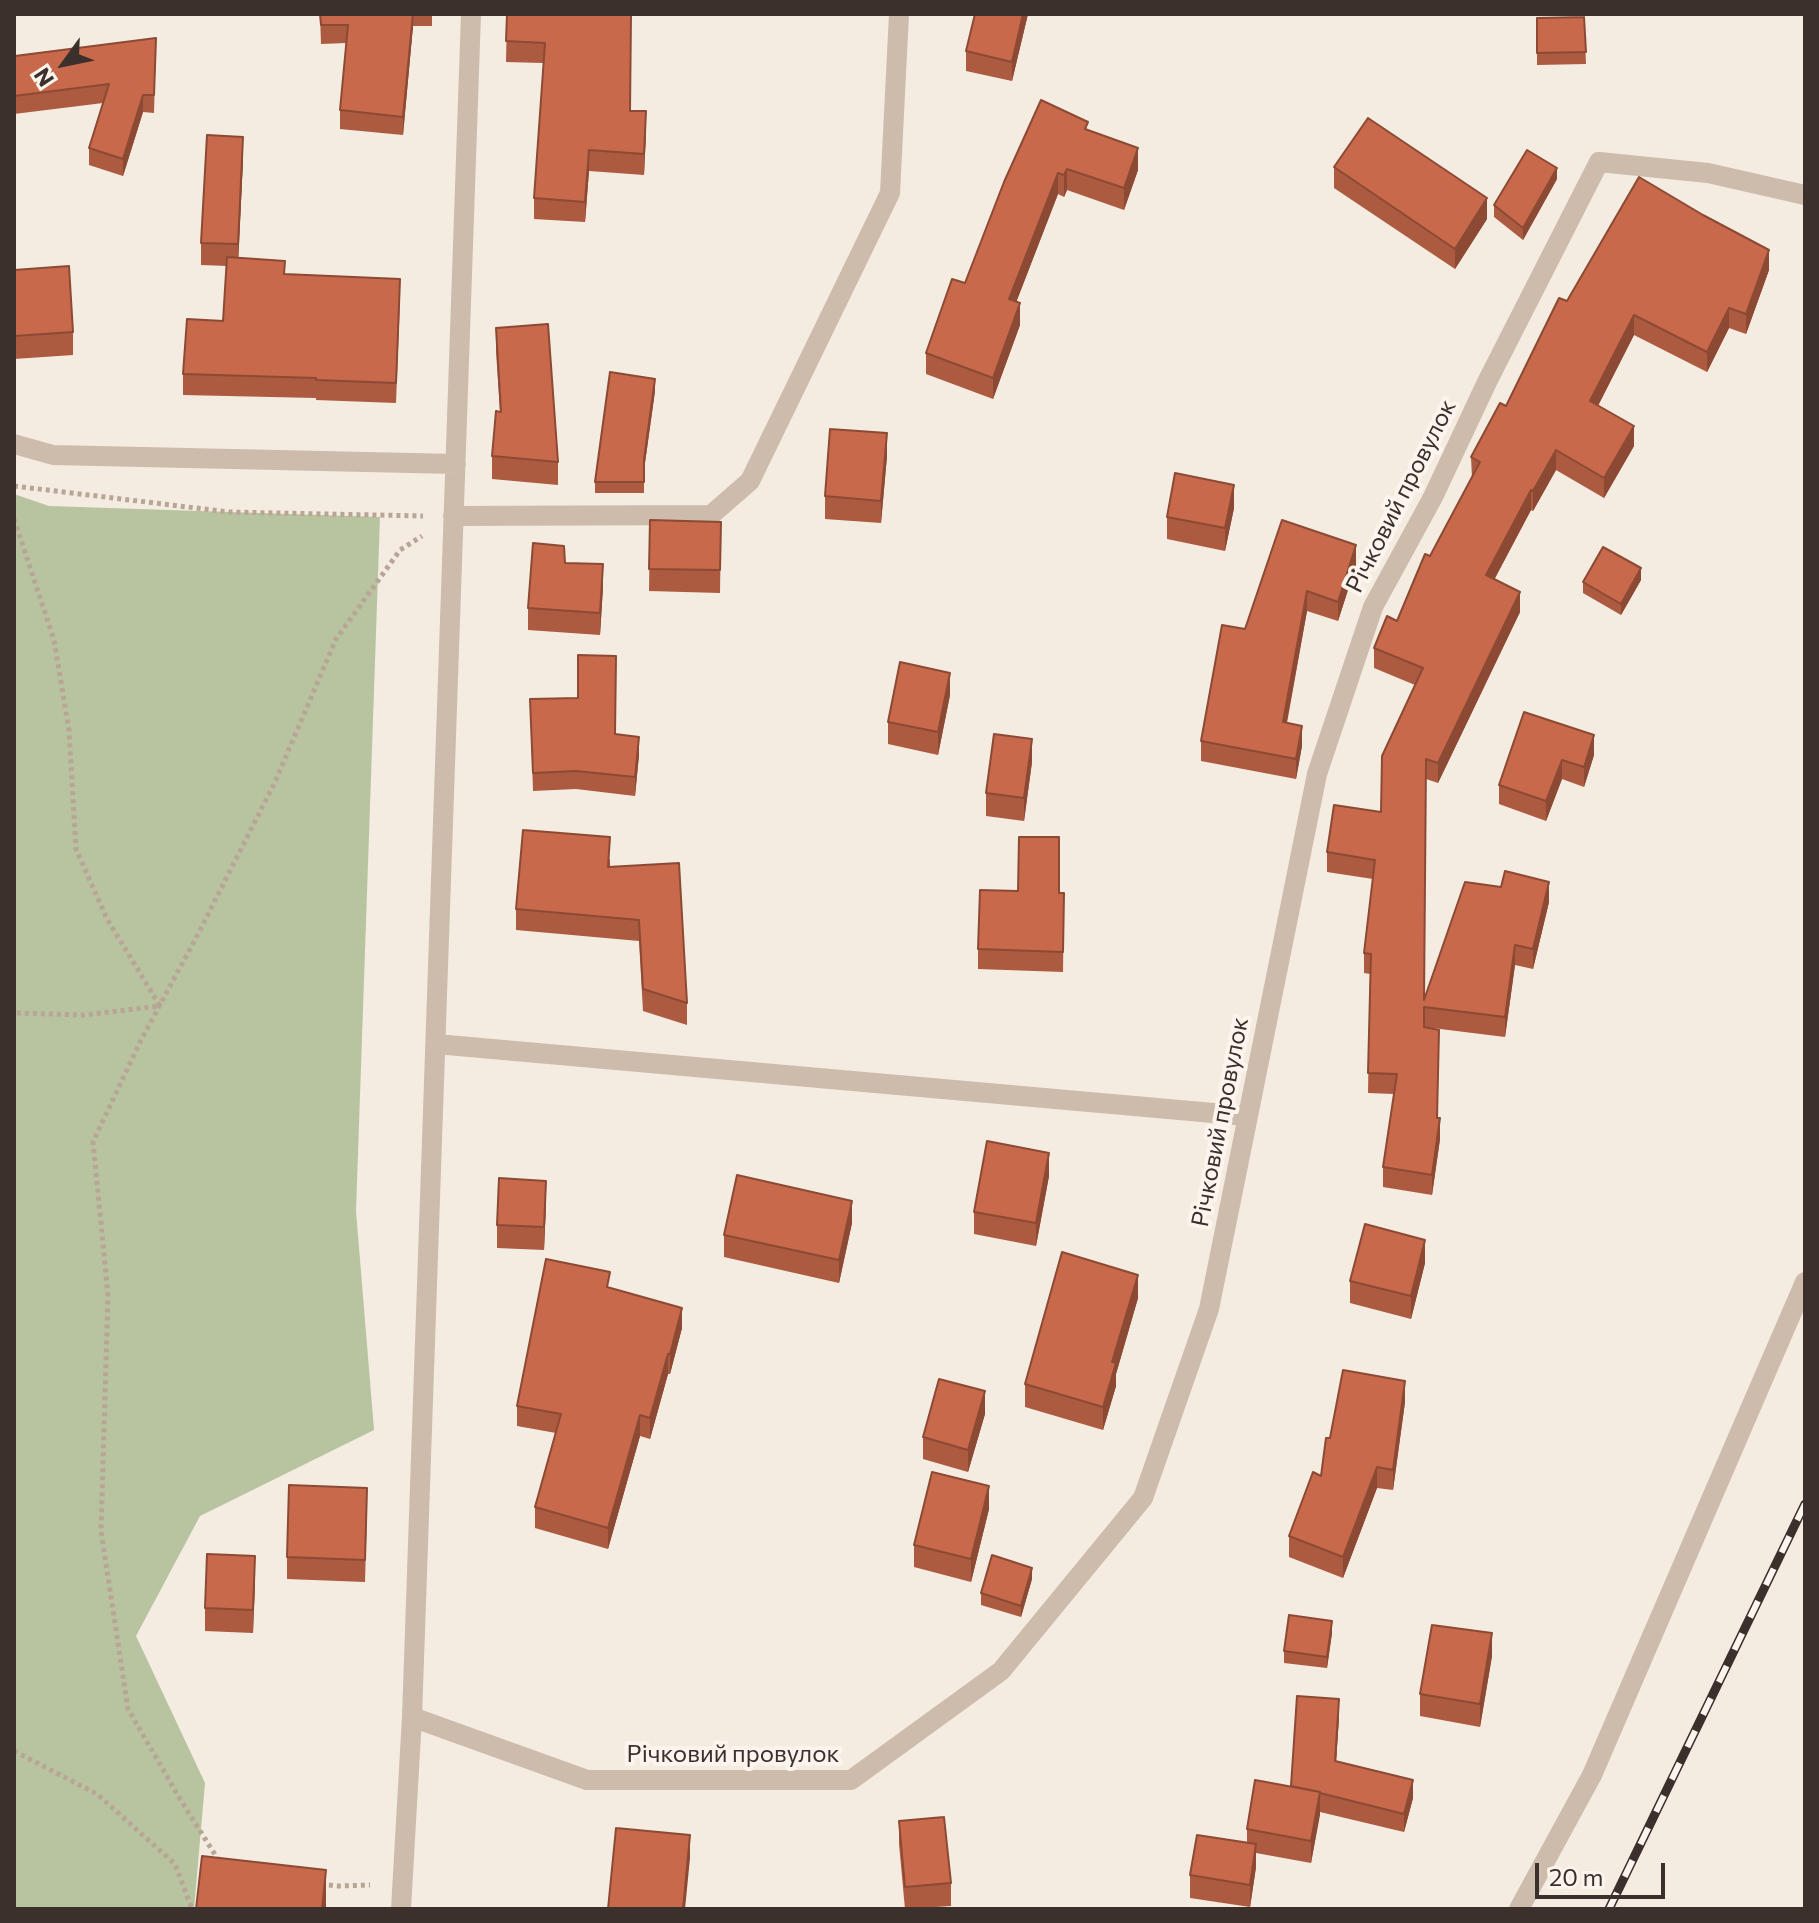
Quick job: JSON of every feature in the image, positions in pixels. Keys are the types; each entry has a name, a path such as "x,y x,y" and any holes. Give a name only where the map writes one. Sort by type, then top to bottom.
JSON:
{"street":[{"path":"401,1909 412,1717 471,14"},
{"path":"453,516 711,515 750,481 890,193 899,14"},
{"name":"Річковий провулок","path":"412,1717 587,1780 851,1780 1001,1671 1143,1498 1209,1309 1317,774 1373,607 1433,497 1487,382 1599,162 1708,173 1805,195"},
{"path":"14,444 53,455 456,464"},
{"path":"436,1044 1247,1116"},
{"path":"1519,1909 1592,1775 1805,1282"}],"path":[{"path":"14,486 229,512 453,516"},
{"path":"220,1863 128,1709 101,1531 108,1295 93,1142 140,1042 275,782 336,639 400,550 453,516"},
{"path":"14,519 54,640 69,730 76,849 107,919 160,1006"},
{"path":"14,1013 84,1015 160,1006"},
{"path":"14,1751 97,1794 175,1864 192,1909"},
{"path":"310,1883 338,1886 403,1883"}],"green space":[{"path":"14,494 49,506 380,517 356,1211 374,1430 200,1516 136,1636 205,1783 194,1909 14,1909"}],"building":[{"path":"320,14 413,14 403,117 340,110 348,25 321,25"},
{"path":"507,14 631,14 630,111 646,111 644,154 589,150 585,202 534,198 545,43 506,41"},
{"path":"975,14 1023,14 1012,62 966,51"},
{"path":"1584,17 1586,52 1537,53 1537,18"},
{"path":"156,38 154,95 143,95 123,159 89,148 109,84 14,96 14,42 15,56"},
{"path":"1041,100 1088,122 1085,129 1138,148 1124,188 1067,169 1064,175 1058,173 1009,299 1020,303 993,378 926,353 952,279 965,283 1004,182"},
{"path":"1368,118 1487,198 1455,249 1334,167"},
{"path":"207,135 243,137 238,244 201,243"},
{"path":"1527,150 1557,168 1523,228 1494,205"},
{"path":"1639,177 1769,250 1746,314 1729,308 1707,352 1634,315 1590,401 1634,426 1604,478 1556,450 1486,575 1520,592 1438,763 1426,759 1424,1000 1465,882 1501,887 1505,871 1549,882 1533,949 1515,945 1505,1017 1424,1007 1424,1027 1439,1030 1437,1118 1440,1118 1432,1175 1383,1167 1397,1074 1368,1073 1371,954 1364,953 1375,860 1327,852 1334,805 1381,812 1382,756 1423,668 1374,648 1387,616 1397,621 1425,554 1430,556 1480,462 1471,457 1500,403 1506,406 1559,298 1567,301"},
{"path":"227,257 285,261 284,274 400,279 396,383 183,374 187,319 223,321"},
{"path":"69,266 73,332 14,336 14,270"},
{"path":"548,324 558,462 492,456 496,411 501,412 496,328"},
{"path":"610,372 655,379 644,459 644,482 595,482"},
{"path":"830,429 887,433 881,501 825,496"},
{"path":"1175,473 1234,485 1225,528 1167,517"},
{"path":"650,520 721,522 720,570 649,569"},
{"path":"1282,520 1356,545 1338,602 1307,591 1283,722 1302,726 1296,759 1201,741 1222,625 1245,629"},
{"path":"533,543 564,546 565,563 603,564 600,613 528,608"},
{"path":"1603,547 1641,568 1621,604 1583,582"},
{"path":"578,655 616,656 615,734 639,737 635,777 576,771 533,773 530,699 578,698"},
{"path":"900,662 950,673 938,732 888,722"},
{"path":"1524,712 1594,735 1584,767 1562,760 1546,801 1499,785"},
{"path":"994,734 1032,739 1024,798 986,793"},
{"path":"523,830 610,837 608,867 679,863 687,1003 643,989 639,920 516,909"},
{"path":"1019,837 1059,837 1059,893 1064,893 1063,952 978,949 980,890 1018,891"},
{"path":"987,1141 1049,1153 1036,1223 974,1212"},
{"path":"737,1175 852,1201 839,1260 724,1235"},
{"path":"499,1178 546,1181 544,1227 497,1225"},
{"path":"1365,1224 1425,1240 1411,1296 1350,1281"},
{"path":"1062,1252 1138,1275 1112,1362 1116,1363 1103,1407 1025,1384"},
{"path":"546,1259 610,1272 607,1287 682,1308 650,1418 640,1415 608,1528 535,1507 561,1414 517,1406"},
{"path":"1343,1370 1405,1381 1393,1470 1377,1467 1343,1557 1289,1536 1313,1472 1321,1476 1326,1438 1330,1438"},
{"path":"939,1379 985,1391 968,1450 923,1437"},
{"path":"932,1472 989,1486 971,1559 914,1545"},
{"path":"289,1485 367,1488 365,1560 287,1557"},
{"path":"207,1554 255,1556 253,1610 205,1608"},
{"path":"992,1555 1032,1568 1021,1606 981,1593"},
{"path":"1289,1615 1332,1621 1327,1657 1284,1651"},
{"path":"1432,1625 1492,1633 1480,1704 1420,1694"},
{"path":"1297,1696 1339,1699 1335,1761 1413,1780 1404,1814 1291,1786"},
{"path":"1255,1780 1320,1792 1311,1841 1247,1829"},
{"path":"944,1817 951,1883 905,1887 899,1821"},
{"path":"616,1828 690,1835 683,1909 608,1909"},
{"path":"1197,1835 1256,1844 1250,1885 1190,1875"},
{"path":"202,1856 326,1870 322,1909 196,1909"}],"railway":[{"path":"1609,1909 1805,1504"}]}
